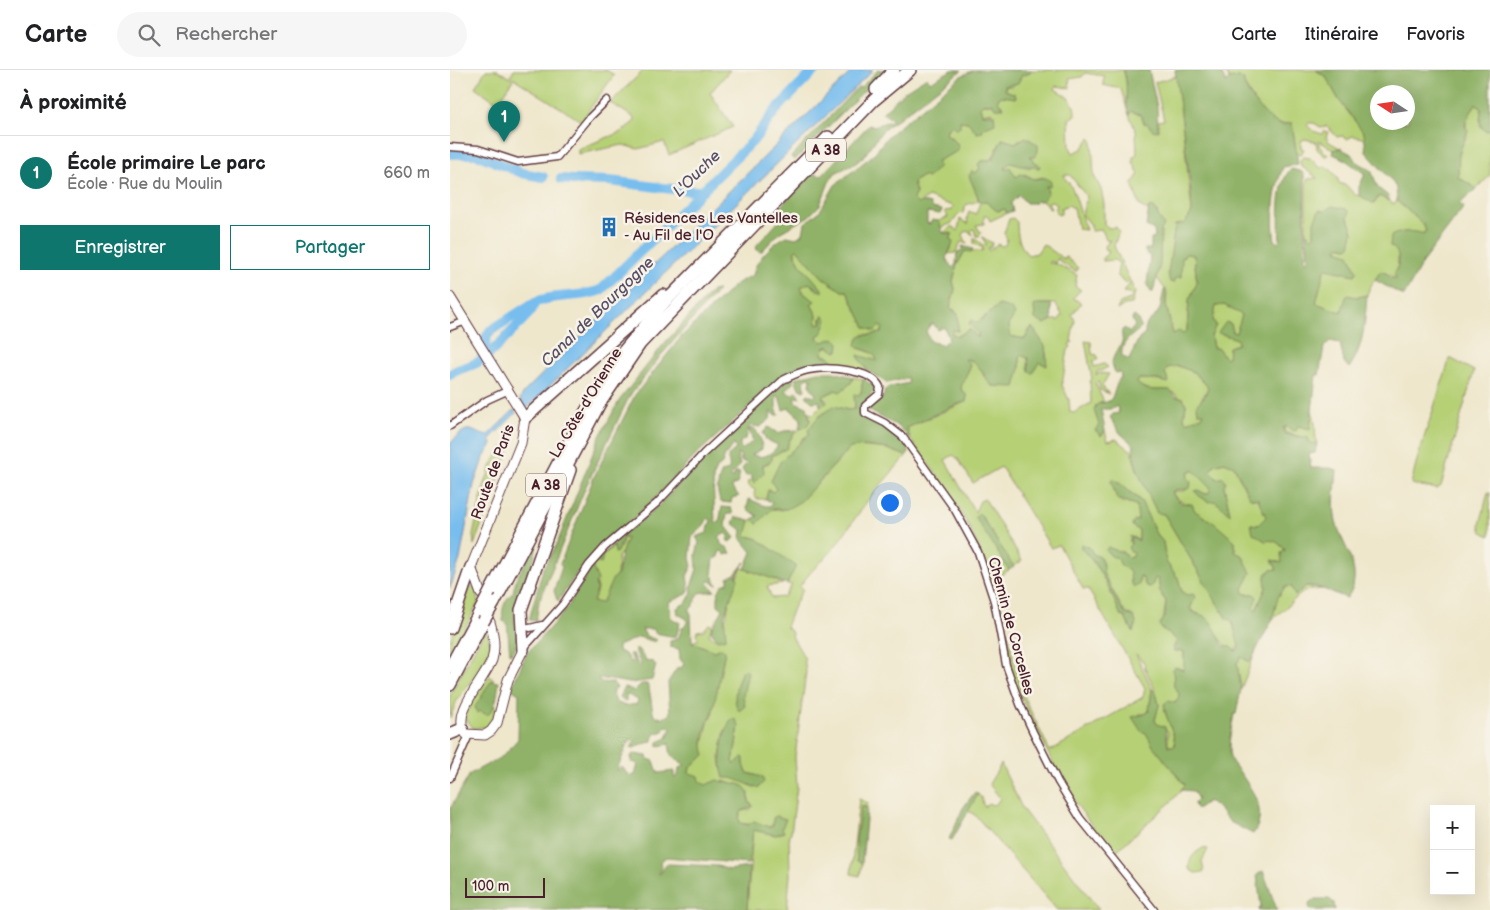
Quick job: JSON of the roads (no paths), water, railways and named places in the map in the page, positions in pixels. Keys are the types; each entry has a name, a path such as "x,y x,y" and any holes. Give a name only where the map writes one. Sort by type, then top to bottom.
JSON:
{"highway":[{"path":"859,107 894,70"},
{"name":"La Côte-d'Orienne","path":"450,686 484,618 488,596 605,379 643,326 859,107 901,70"},
{"name":"La Côte-d'Orienne","path":"488,596 613,381 650,330 874,100 910,70"},
{"path":"524,416 721,245"},
{"path":"522,650 521,610 588,423"},
{"path":"450,628 471,567"},
{"name":"La Côte-d'Orienne","path":"450,668 484,618"},
{"path":"450,734 466,732"}],"main road":[{"path":"450,297 524,416"},
{"name":"Route de Paris","path":"471,567 521,443 524,416"},
{"path":"471,567 488,596"},
{"path":"484,618 495,644 494,653 486,670 460,708 458,719 466,732 485,735 496,726 508,680 522,650"}],"street":[{"path":"450,147 478,149 518,162 557,157 582,126 607,100"},
{"path":"450,327 468,325"},
{"name":"Chemin de Corcelles","path":"545,624 563,604 589,565 605,547 657,502 710,447 783,380 810,370 832,368 874,379 880,387 879,394 865,406 865,413 885,423 903,437 941,488 978,552 994,601 1006,665 1012,686 1058,782 1080,818 1154,910"},
{"path":"450,426 487,400 509,390"},
{"path":"520,625 530,628 545,624"},
{"path":"522,650 545,624"},
{"path":"450,778 466,732"}],"water":[{"path":"853,70 873,70 526,409 520,399 524,392"},
{"path":"514,410 516,413 490,439 492,444 483,459 474,484 460,559 450,588 450,444 461,433 468,430 487,436"}],"waterway":[{"name":"L'Ouche","path":"450,375 457,370 477,363 488,355 531,311 535,302 543,299 593,293 601,290 753,141 776,110 815,70"},
{"path":"450,154 476,154 522,173 543,177"},
{"path":"561,179 609,181 668,189 703,191"},
{"name":"L'Ouche","path":"483,358 486,338 490,331 532,304"}],"place":[{"name":"École primaire Le parc","path":"504,142"},
{"name":"Résidences Les Vantelles - Au Fil de l'O","path":"609,227"}],"water label":[{"name":"Canal de Bourgogne","path":"598,312"}]}
